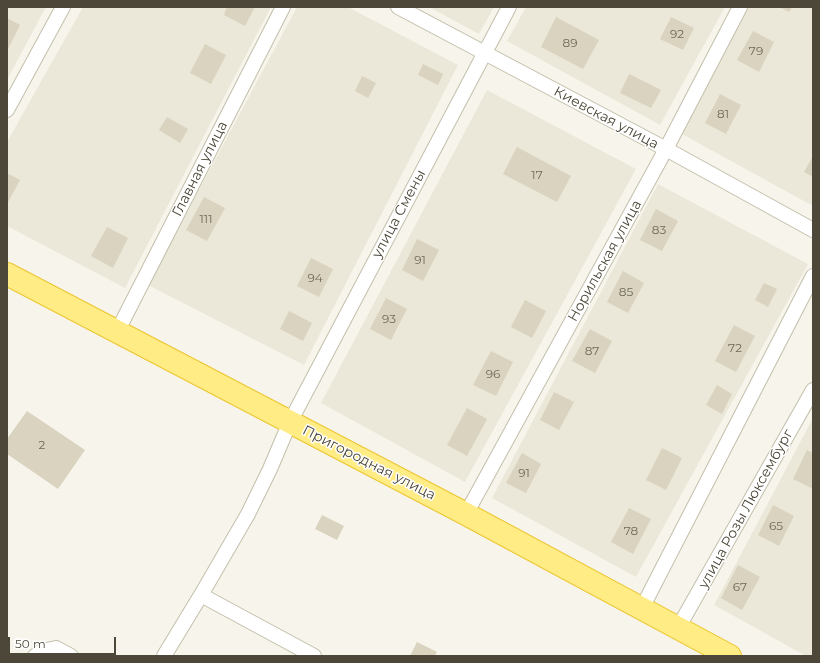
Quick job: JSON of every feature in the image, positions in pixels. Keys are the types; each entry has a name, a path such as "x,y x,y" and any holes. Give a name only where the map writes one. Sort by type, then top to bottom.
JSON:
{"highway":[{"name":"Пригородная улица","path":"7,274 466,514 730,656"}],"street":[{"path":"7,110 63,7"},
{"name":"Главная улица","path":"117,332 283,7"},
{"name":"Киевская улица","path":"398,7 666,149 813,230"},
{"name":"улица Смены","path":"164,656 248,514 270,469 290,422 509,7"},
{"name":"Норильская улица","path":"466,514 666,149 740,7"},
{"path":"642,608 813,276"},
{"name":"улица Розы Люксембург","path":"678,628 813,390"},
{"path":"201,595 314,656"},
{"path":"35,656 42,650 56,648 71,656"}],"shaded area":[{"path":"7,7 46,7 7,80"},
{"path":"83,7 271,7 125,288 7,226 7,142"},
{"path":"297,7 348,7 458,65 304,365 148,285"},
{"path":"429,7 494,7 479,34"},
{"path":"526,7 725,7 660,125 507,41"},
{"path":"749,7 813,7 813,206 680,133"},
{"path":"487,90 636,169 465,482 321,403"},
{"path":"658,184 808,264 636,577 492,498"},
{"path":"813,418 813,656 806,656 714,605"}],"building":[{"path":"227,7 255,7 245,26 224,15"},
{"path":"779,7 792,7 789,12"},
{"path":"556,17 599,40 583,69 541,47"},
{"path":"671,17 694,28 683,50 660,39"},
{"path":"7,18 20,25 7,51"},
{"path":"753,31 774,42 759,72 737,60"},
{"path":"205,44 226,55 211,84 190,73"},
{"path":"423,64 443,74 438,85 418,75"},
{"path":"629,74 661,90 651,108 620,93"},
{"path":"362,76 376,83 368,98 355,91"},
{"path":"720,94 741,105 726,134 705,123"},
{"path":"167,117 188,129 180,143 159,130"},
{"path":"517,147 571,176 557,202 503,174"},
{"path":"813,156 813,177 804,172"},
{"path":"7,173 20,180 7,204"},
{"path":"204,197 225,208 207,241 186,230"},
{"path":"656,209 678,221 662,251 640,240"},
{"path":"107,227 128,238 113,268 91,256"},
{"path":"417,239 439,250 423,281 402,270"},
{"path":"311,258 333,269 319,297 297,286"},
{"path":"623,271 644,283 628,313 607,302"},
{"path":"764,283 777,289 768,307 755,300"},
{"path":"386,298 407,309 391,340 370,329"},
{"path":"525,300 546,311 532,338 511,327"},
{"path":"289,311 312,323 303,341 280,329"},
{"path":"734,325 755,336 736,372 715,361"},
{"path":"590,329 612,341 595,373 572,361"},
{"path":"491,351 513,362 496,396 473,385"},
{"path":"717,385 732,394 722,414 706,405"},
{"path":"554,392 574,402 559,430 540,420"},
{"path":"467,408 487,419 467,456 447,445"},
{"path":"27,411 85,450 58,489 7,454 7,439"},
{"path":"662,448 682,458 666,490 646,480"},
{"path":"807,450 813,453 813,489 793,479"},
{"path":"522,453 541,464 526,493 506,483"},
{"path":"773,505 794,516 779,546 758,535"},
{"path":"629,508 651,519 633,554 611,542"},
{"path":"322,515 344,526 337,540 315,529"},
{"path":"738,565 760,577 742,610 721,598"},
{"path":"417,642 437,652 435,656 410,656"}]}
